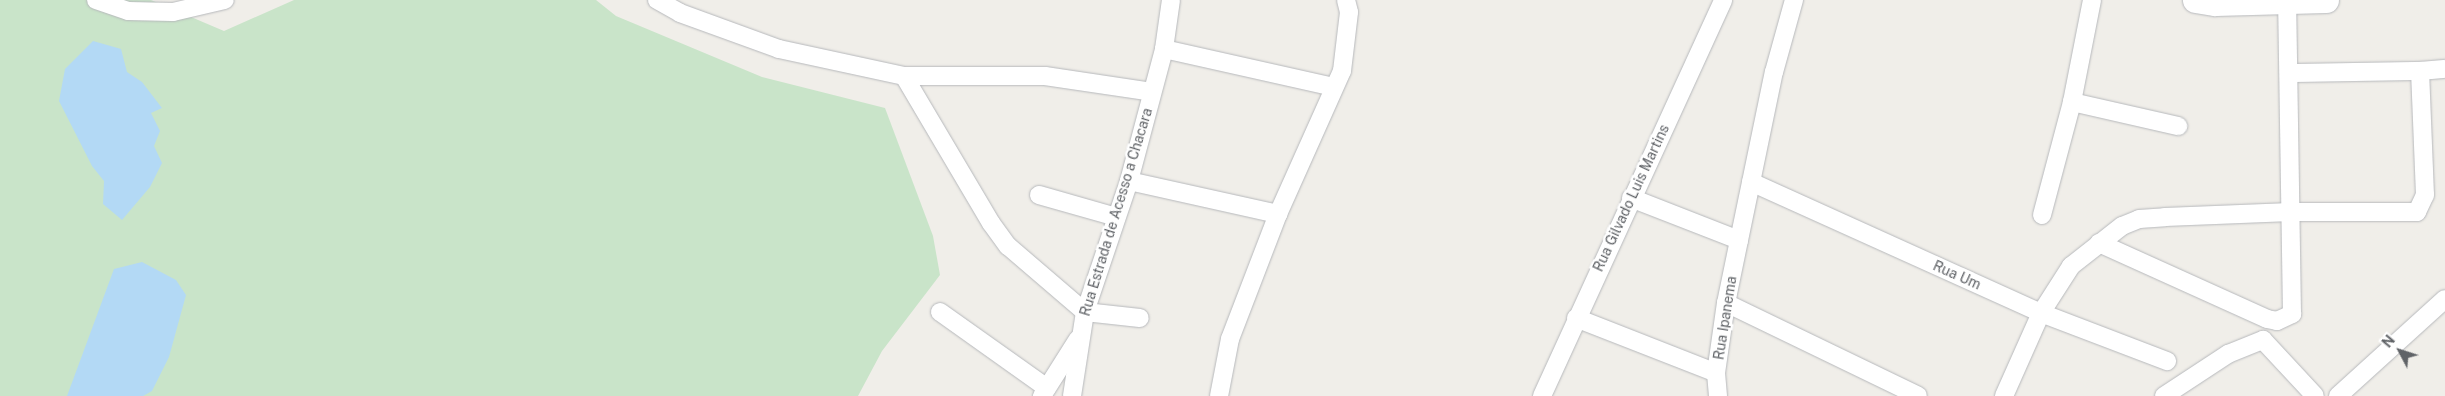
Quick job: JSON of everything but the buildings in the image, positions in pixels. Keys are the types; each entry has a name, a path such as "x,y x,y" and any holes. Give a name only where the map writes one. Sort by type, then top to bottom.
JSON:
{"street":[{"path":"96,0 128,11 173,12 220,1"},
{"path":"657,0 680,13 779,49 904,76 1045,76 1152,92"},
{"name":"Rua Estrada de Acesso a Chacara","path":"1072,396 1085,312 1129,181 1164,49 1171,0"},
{"path":"1219,396 1230,339 1278,214 1334,87 1346,55 1349,12 1346,0"},
{"name":"Rua Gilvado Luis Martins","path":"1542,396 1722,0"},
{"path":"1631,198 1739,240 1774,72 1794,0"},
{"path":"2042,214 2072,102 2092,0"},
{"path":"2195,0 2215,3 2287,3 2326,0"},
{"path":"2098,242 2277,321 2292,314 2292,212 2287,3"},
{"path":"1164,49 1334,87"},
{"path":"2288,73 2445,69"},
{"path":"2004,396 2041,313 2071,266 2098,242 2122,226 2139,219 2292,212 2417,212 2425,195 2420,71"},
{"path":"904,76 991,223 1008,246 1085,312 1140,318"},
{"path":"2072,102 2178,126"},
{"path":"1129,181 1278,214"},
{"name":"Rua Um","path":"1751,182 2041,313 2167,362"},
{"path":"1039,195 1116,217"},
{"name":"Rua Ipanema","path":"1718,396 1716,374 1726,303 1739,240"},
{"path":"2338,396 2445,299"},
{"path":"1726,303 1894,391 1918,396"},
{"path":"940,312 1045,392 1080,335"},
{"path":"1576,318 1716,374"},
{"path":"2164,396 2228,354 2263,340 2315,396"}],"green space":[{"path":"0,0 151,0 224,31 294,0 596,0 616,16 762,77 885,108 933,236 940,275 882,351 858,396 0,396"}],"water":[{"path":"93,41 121,49 127,72 142,82 162,108 151,113 160,131 154,146 162,163 150,187 122,220 103,204 104,181 92,166 59,101 65,69"},
{"path":"142,262 176,280 186,295 169,357 152,391 143,396 67,396 114,269"}]}
